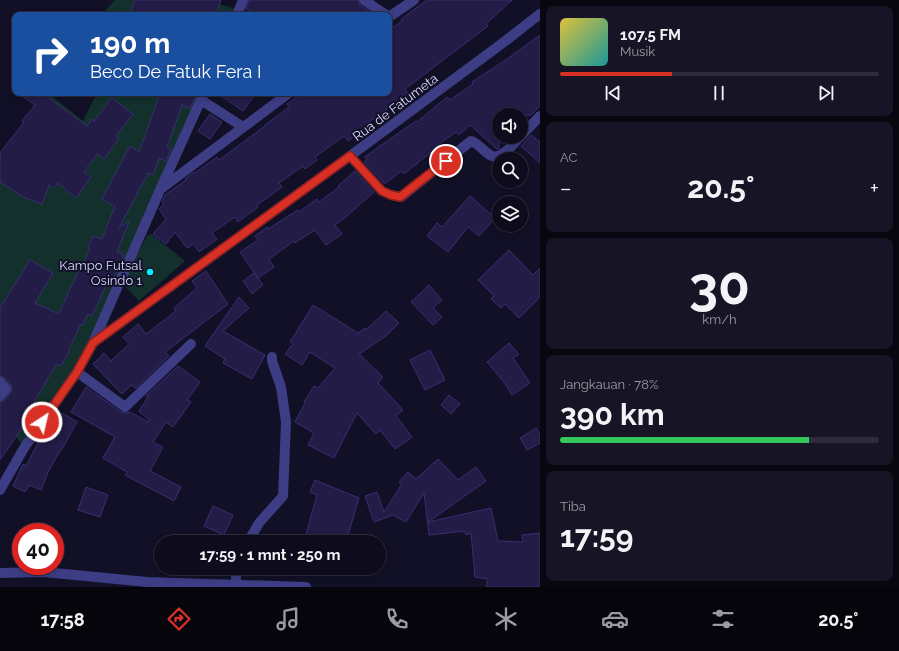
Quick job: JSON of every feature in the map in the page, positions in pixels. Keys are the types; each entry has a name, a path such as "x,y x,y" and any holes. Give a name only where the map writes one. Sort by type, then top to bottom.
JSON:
{"street":[{"path":"241,12 243,0"},
{"path":"364,0 382,12"},
{"path":"392,15 414,0"},
{"name":"Rua de Fatumeta","path":"0,490 24,448 77,372 93,343 350,156 540,14"},
{"path":"160,190 285,96"},
{"path":"93,343 160,190 203,97 243,127"},
{"path":"528,129 540,116"},
{"path":"350,156 382,191 400,197 468,142 471,141 476,143 492,156 498,157 505,153 514,144"},
{"path":"77,372 125,408 191,344"},
{"path":"252,535 259,523 282,496 286,422 281,387 272,357"},
{"path":"0,382 6,389 0,396"},
{"path":"0,573 44,572 147,582 306,587"},
{"path":"236,575 236,585"}],"green space":[{"path":"115,0 205,0 239,10 238,12 104,12"},
{"path":"46,96 52,96 83,121 96,96 203,96 93,343 24,448 0,412 0,173"},
{"name":"Kampo Futsal Osindo 1","path":"151,234 185,261 139,301 122,283 147,236"}],"building":[{"path":"135,0 221,0 217,12 131,11"},
{"path":"249,0 358,0 360,5 370,12 252,12 246,9"},
{"path":"427,0 512,0 486,24 488,26 405,89 408,93 410,93 366,124 368,127 348,141 344,136 315,157 317,160 305,169 303,166 279,183 282,187 257,205 258,207 238,222 235,217 212,233 217,239 199,252 193,244 187,248 175,232 166,244 153,234 166,219 159,209 164,204 162,202 165,195 186,180 185,179 194,172 195,173 217,157 219,160 265,126 289,107 287,104 299,96 392,96 392,28 402,21 401,19"},
{"path":"540,35 540,106 531,115 528,115 528,108 492,108 492,144 499,144 499,149 497,149 470,125 459,135 456,132 435,147 436,149 404,174 401,171 386,183 384,183 364,162 367,160 365,157 416,121 417,122 447,97 450,100 473,84 472,82"},
{"path":"22,96 51,96 49,98 87,126 92,119 94,121 112,98 133,114 116,136 119,138 104,159 97,154 84,172 91,177 76,198 58,183 54,188 49,185 42,204 25,198 0,182 0,153 35,105"},
{"path":"156,96 196,96 190,108 182,105 167,147 171,149 166,161 159,158 153,175 148,173 119,228 129,221 117,252 124,255 110,285 107,283 92,316 88,314 83,325 81,324 68,351 69,352 61,366 56,364 30,409 18,434 0,460 0,402 5,400 12,390 11,385 5,378 0,376 0,308 30,260 53,273 35,303 59,314 90,249 88,248 93,236 102,239 115,206 102,199 130,146 139,152 159,97"},
{"path":"221,96 254,96 243,111"},
{"path":"210,114 222,122 210,139 198,131"},
{"path":"531,135 540,142 540,163 521,146 523,144 528,144 528,138"},
{"path":"355,171 374,192 335,225 342,234 326,245 315,230 295,243 294,241 269,259 274,267 258,278 240,252 258,240 255,236 267,227 268,229 298,210 299,212 317,199 319,202 339,187 338,186"},
{"path":"470,196 492,215 492,221 479,236 468,227 448,252 427,236 437,223 442,227"},
{"path":"509,250 533,275 540,268 540,297 519,318 505,304 501,308 491,299 494,296 478,280"},
{"path":"206,271 228,304 165,352 169,356 136,388 131,385 122,394 93,364 104,353 111,361 129,344 123,337 138,324 146,334 176,311 174,308 197,288 192,281"},
{"path":"254,273 263,285 252,294 243,281"},
{"path":"429,285 442,300 433,308 442,317 433,325 411,302"},
{"path":"239,297 249,308 223,331 265,355 252,379 223,363 225,359 205,346"},
{"path":"313,305 358,333 365,328 366,330 386,311 399,323 386,336 359,354 383,377 378,383 403,410 396,416 412,437 395,449 380,430 376,434 357,413 334,458 308,445 314,433 295,422 305,403 304,402 314,386 318,388 335,368 310,352 302,365 285,354 293,344 290,342"},
{"path":"509,343 519,354 513,358 530,383 512,395 503,381 487,362"},
{"path":"430,350 445,380 425,390 410,360"},
{"path":"178,366 200,382 187,400 191,402 173,427 166,422 153,442 163,447 150,471 181,487 174,501 125,475 127,472 103,458 115,437 71,412 86,387 121,412 130,412 148,422 149,420 139,411 148,397 146,396"},
{"path":"449,395 460,404 451,414 441,405"},
{"path":"62,413 77,422 49,470 41,490 29,485 25,492 13,486 23,464 26,466 40,439 46,443"},
{"path":"536,428 540,434 540,443 527,450 520,438"},
{"path":"438,459 458,480 476,467 486,481 428,522 491,508 498,541 523,542 522,535 540,533 540,587 486,587 488,579 475,577 471,533 466,535 465,531 429,535 424,493 406,522 393,515 374,522 365,496 377,492 384,512 402,484 399,482 408,472 416,479"},
{"path":"315,480 359,498 348,535 306,535 317,495 310,492"},
{"path":"86,487 108,495 100,517 78,510"},
{"path":"213,506 233,515 224,535 204,526"}],"place":[{"name":"Kampo Futsal Osindo 1","path":"150,272"}],"route":[{"path":"42,422 77,372 93,343 350,156 382,191 400,197 446,161"}]}
